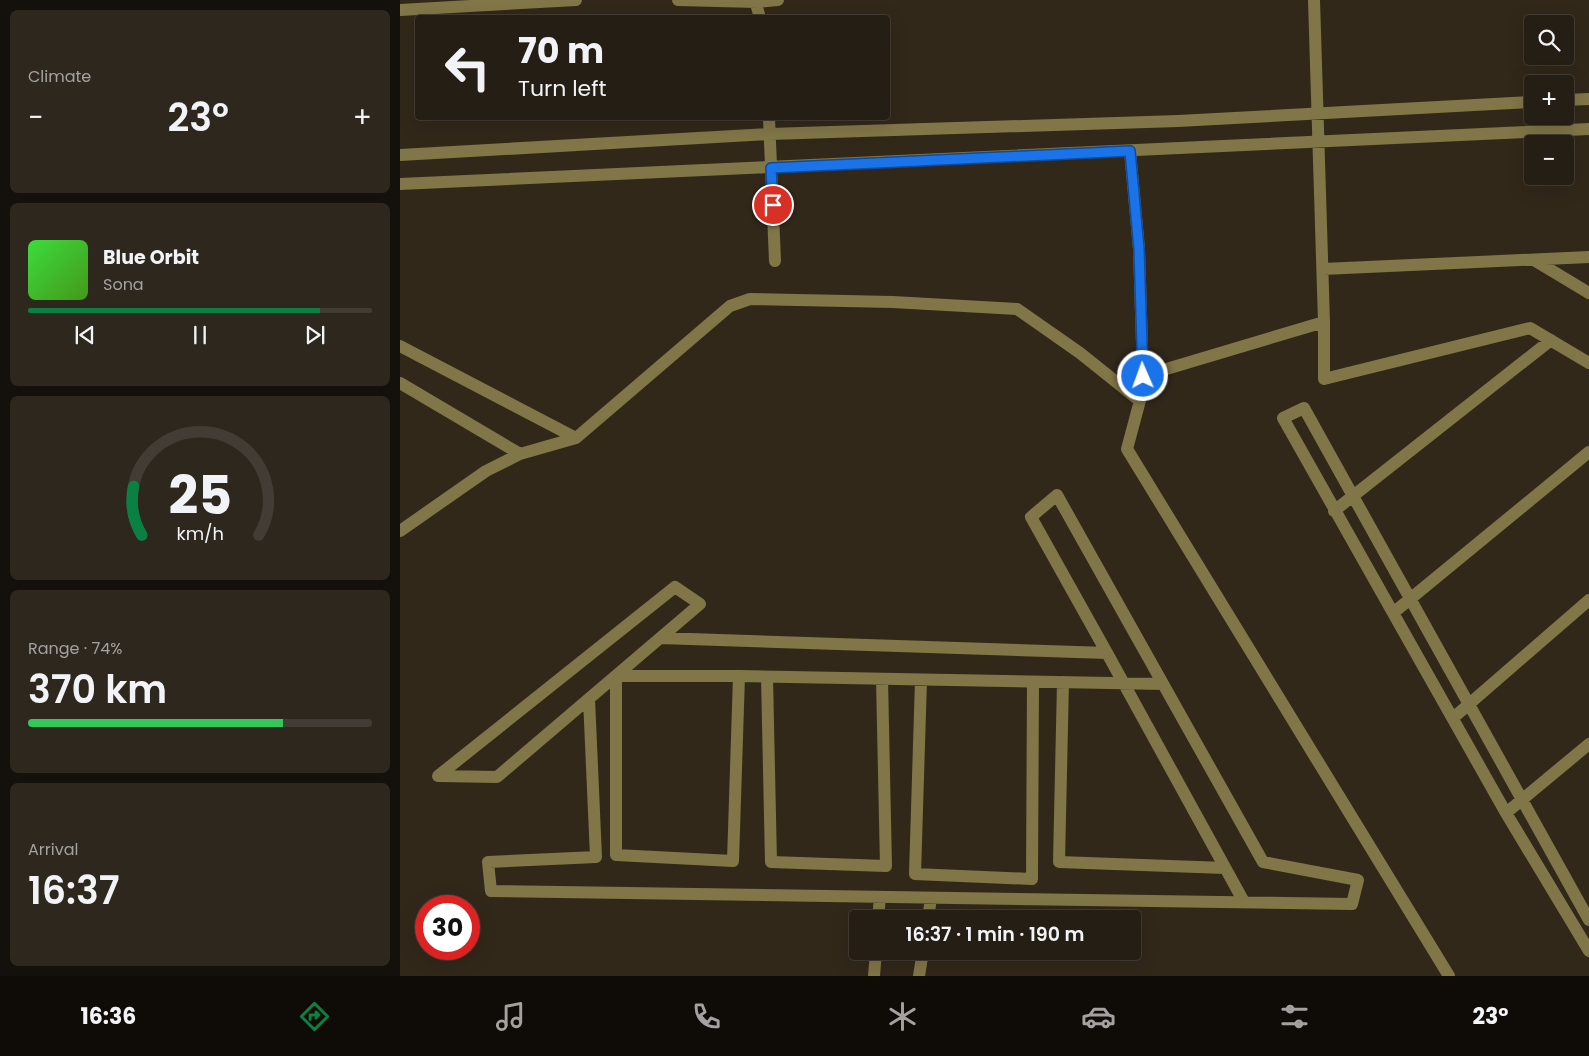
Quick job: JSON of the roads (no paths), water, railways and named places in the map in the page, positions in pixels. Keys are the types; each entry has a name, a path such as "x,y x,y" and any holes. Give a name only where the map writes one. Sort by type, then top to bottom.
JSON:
{"street":[{"path":"400,10 576,0"},
{"path":"678,0 778,0"},
{"path":"1314,0 1324,322 1324,379 1530,328 1589,363"},
{"path":"756,1 759,15"},
{"path":"1574,100 1589,99"},
{"path":"400,155 770,134 1178,121 1524,102"},
{"path":"769,120 775,261"},
{"path":"400,184 1589,130"},
{"path":"1130,151 1139,249 1143,376 1140,401 1127,449 1449,976"},
{"path":"1322,269 1589,257"},
{"path":"1534,260 1589,293"},
{"path":"400,531 486,471 520,454 576,438 730,306 750,299 893,302 1017,309 1080,353 1140,401"},
{"path":"1143,376 1324,322"},
{"path":"1334,511 1550,340"},
{"path":"400,346 576,438"},
{"path":"400,383 520,454"},
{"path":"1572,925 1588,915 1354,495 1304,408 1283,418 1506,813 1572,925 1589,951"},
{"path":"1394,613 1589,452"},
{"path":"589,699 596,857 488,862 490,891 1352,904 1358,880 1263,862 1057,496 1031,517 1244,902"},
{"path":"676,587 700,604 660,638 497,777 438,776 676,587"},
{"path":"1453,718 1589,600"},
{"path":"660,638 1107,653"},
{"path":"616,676 616,855 733,861 739,676"},
{"path":"616,676 739,676 1163,684"},
{"path":"767,677 771,862 886,866 882,679"},
{"path":"921,680 915,874 1032,879 1032,682"},
{"path":"1064,682 1059,862 1225,868"},
{"path":"1506,813 1589,744"},
{"path":"879,910 880,897"},
{"path":"929,910 931,898"},
{"path":"874,976 875,960"},
{"path":"919,976 922,960"}]}
